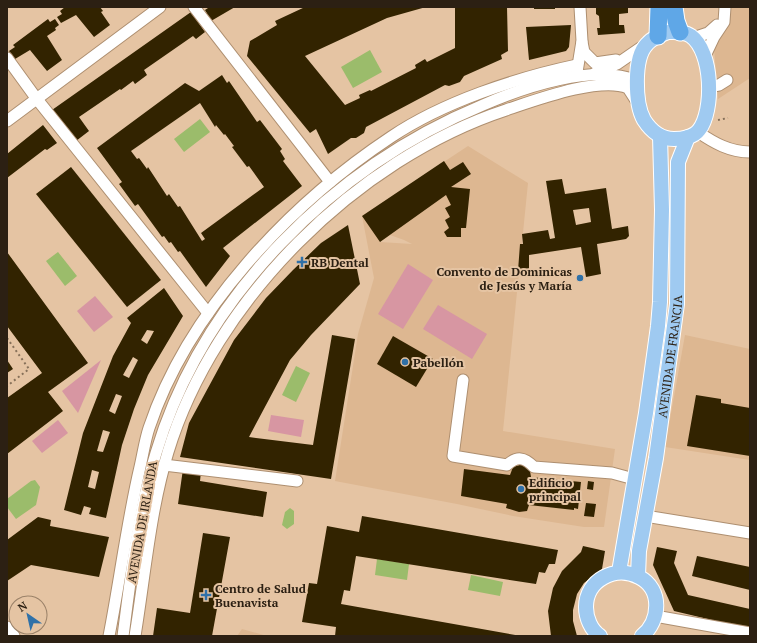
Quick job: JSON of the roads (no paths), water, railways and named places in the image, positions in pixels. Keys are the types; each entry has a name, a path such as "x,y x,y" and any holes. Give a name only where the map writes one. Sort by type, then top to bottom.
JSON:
{"highway":[{"path":"652,40 659,7"},
{"path":"674,7 676,21 687,35"}],"main road":[{"path":"668,32 687,35 702,49 706,56 708,87 707,110 704,122 693,134 669,139 660,136 644,120 637,102 637,81 642,52 652,40 668,32"},
{"name":"AVENIDA DE FRANCIA","path":"638,576 639,551 656,458 677,304 678,162 693,134"},
{"name":"AVENIDA DE FRANCIA","path":"619,572 646,413 660,302 662,210 660,136"},
{"path":"600,636 590,625 586,613 586,602 590,590 597,581 607,575 619,572 638,576 649,585 655,598 656,616 652,624 642,636"}],"street":[{"path":"7,121 160,7"},
{"path":"194,7 330,182"},
{"path":"578,77 577,65 582,41 580,7"},
{"path":"687,35 704,36 714,28 719,22 720,14 718,7"},
{"path":"706,56 714,37 724,22 725,7"},
{"name":"AVENIDA DE IRLANDA","path":"590,75 617,64 652,40"},
{"name":"AVENIDA DE IRLANDA","path":"582,41 584,52 595,63 627,58"},
{"path":"7,58 36,98 208,313"},
{"name":"AVENIDA DE IRLANDA","path":"109,636 126,533 149,428 180,359 208,313 258,251 330,182 392,136 429,116 483,92 530,77 577,65"},
{"name":"AVENIDA DE IRLANDA","path":"123,636 138,535 156,453 187,373 215,324 257,271 292,233 338,191 403,145 474,108 501,97 554,82 590,75 616,75 637,81"},
{"name":"AVENIDA DE IRLANDA","path":"530,77 554,82"},
{"path":"708,87 719,85 727,80"},
{"name":"AVENIDA DE IRLANDA","path":"135,636 164,465 184,408 210,357 236,316 296,245 345,200 400,161 430,143 467,124 543,98 611,84 628,88 637,102"},
{"path":"693,134 734,151 750,152"},
{"path":"462,380 453,456 507,465 517,458 522,458 527,460 534,467 612,473 634,479"},
{"path":"164,465 297,481"},
{"path":"645,516 750,533"},
{"name":"AVENIDA DE IRLANDA","path":"126,533 138,535"},
{"path":"656,616 750,633"},
{"path":"7,627 14,636"}],"place":[{"name":"RB Dental","path":"302,262"},
{"name":"Convento de Dominicas de Jesús y María","path":"580,278"},
{"name":"Pabellón","path":"405,362"},
{"name":"Edificio principal","path":"521,489"},
{"name":"Centro de Salud Buenavista","path":"206,595"}]}
